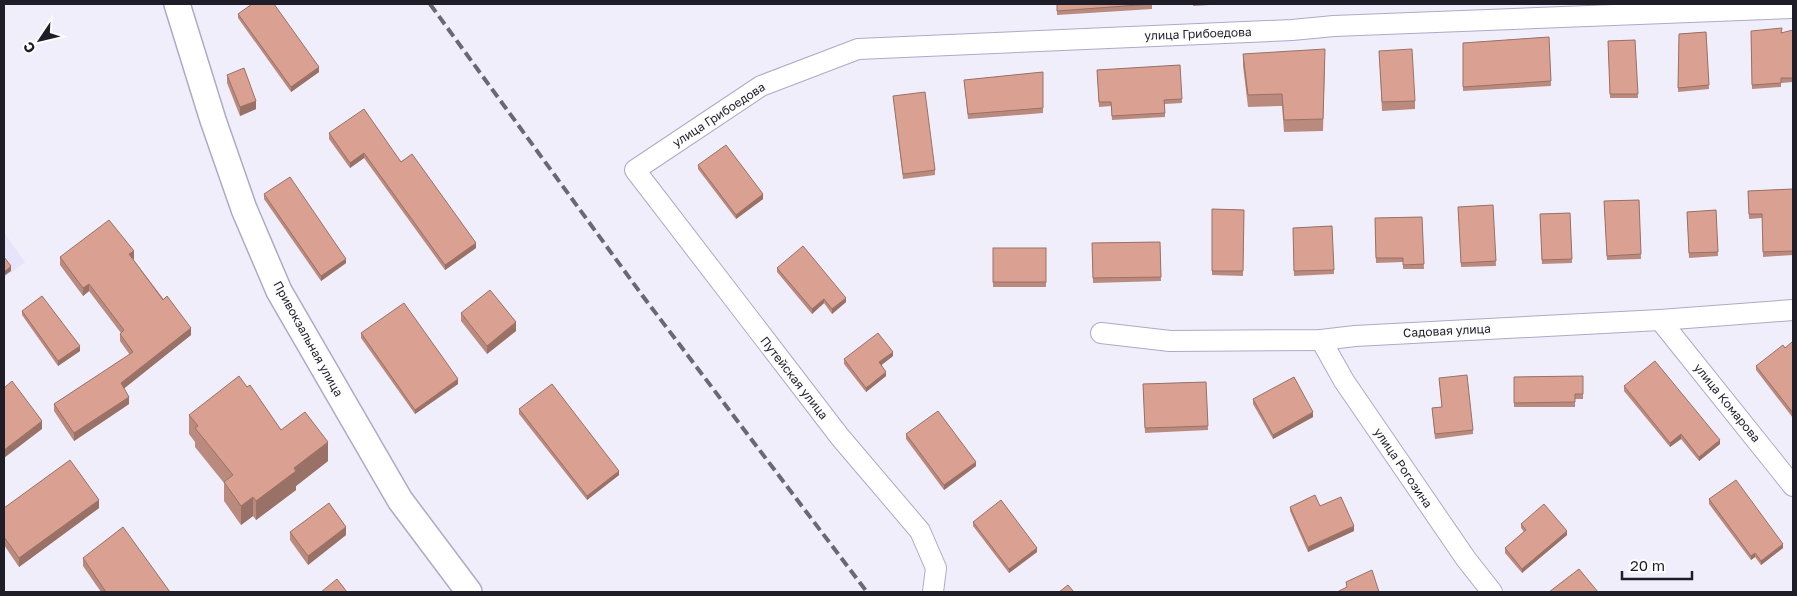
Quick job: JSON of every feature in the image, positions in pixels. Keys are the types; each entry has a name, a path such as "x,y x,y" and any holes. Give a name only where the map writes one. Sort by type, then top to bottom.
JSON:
{"street":[{"name":"Привокзальная улица","path":"177,4 219,138 244,209 278,290 400,500 469,592"},
{"name":"улица Грибоедова","path":"635,170 761,86 858,49 1292,30 1334,26 1793,8"},
{"name":"Путейская улица","path":"635,170 840,437 920,531 936,568 933,592"},
{"name":"Садовая улица","path":"1101,333 1170,340 1320,340 1355,336 1660,320 1793,310"},
{"name":"улица Комарова","path":"1660,320 1793,486"},
{"name":"улица Рогозина","path":"1320,340 1349,389 1466,558 1492,592"}],"shaded area":[{"path":"4,233 25,262 4,278"}],"building":[{"path":"252,4 274,4 319,67 291,87 238,14"},
{"path":"1057,4 1152,4 1057,11"},
{"path":"1782,28 1781,33 1793,30 1793,78 1781,78 1781,83 1752,85 1751,31"},
{"path":"1706,32 1709,85 1678,88 1679,34"},
{"path":"1549,37 1551,81 1463,87 1463,43"},
{"path":"1635,40 1638,94 1610,94 1608,41"},
{"path":"1325,49 1323,119 1284,120 1282,94 1248,95 1243,54"},
{"path":"1412,49 1415,101 1382,102 1379,51"},
{"path":"1180,65 1182,99 1164,100 1165,113 1112,116 1111,102 1099,102 1097,70"},
{"path":"244,68 256,101 240,107 227,75"},
{"path":"1043,72 1043,108 968,114 964,80"},
{"path":"925,92 935,170 903,174 893,96"},
{"path":"364,109 401,162 412,154 476,243 445,265 364,153 350,163 329,133"},
{"path":"726,145 763,194 736,215 698,165"},
{"path":"290,177 346,259 321,276 264,194"},
{"path":"1793,189 1793,251 1763,252 1762,214 1749,214 1748,191"},
{"path":"1639,200 1641,254 1607,256 1604,201"},
{"path":"1493,205 1496,261 1461,263 1458,207"},
{"path":"1212,209 1244,210 1243,271 1212,271"},
{"path":"1716,210 1718,252 1689,253 1687,212"},
{"path":"1570,213 1572,259 1542,260 1540,214"},
{"path":"1422,217 1424,264 1403,265 1403,258 1376,258 1375,218"},
{"path":"109,220 134,251 129,254 163,300 167,296 191,328 121,383 129,397 74,433 54,404 133,352 120,334 124,330 89,284 83,288 60,257"},
{"path":"1332,226 1334,270 1294,271 1293,228"},
{"path":"1160,242 1161,277 1093,278 1092,243"},
{"path":"803,246 846,298 832,309 824,299 812,309 777,268"},
{"path":"993,248 1046,248 1046,282 993,282"},
{"path":"4,257 11,266 4,272"},
{"path":"490,290 516,322 487,346 461,313"},
{"path":"42,296 80,346 58,361 22,311"},
{"path":"404,303 458,379 415,410 361,333"},
{"path":"878,333 893,352 879,362 886,372 866,388 844,359"},
{"path":"1792,342 1793,413 1756,366 1783,345 1785,348"},
{"path":"1655,361 1720,440 1699,457 1681,434 1670,443 1624,386"},
{"path":"1467,375 1473,430 1435,434 1432,408 1442,407 1439,378"},
{"path":"239,376 247,387 250,385 281,430 305,412 328,442 294,468 296,471 256,501 253,497 241,506 224,482 233,475 195,428 198,426 189,415"},
{"path":"1583,376 1583,394 1575,394 1575,402 1514,403 1514,377"},
{"path":"1294,377 1313,412 1273,435 1253,399"},
{"path":"12,381 42,421 4,450 4,388"},
{"path":"1206,382 1208,426 1145,428 1143,384"},
{"path":"552,384 619,471 587,496 519,409"},
{"path":"938,411 976,462 944,485 906,434"},
{"path":"70,460 99,500 19,558 4,537 4,508"},
{"path":"1736,480 1783,544 1761,561 1755,553 1751,556 1709,499"},
{"path":"1315,495 1320,506 1341,497 1354,526 1308,547 1290,507"},
{"path":"1001,500 1037,548 1009,569 973,522"},
{"path":"329,503 346,527 308,556 290,532"},
{"path":"1544,504 1567,531 1522,569 1505,548 1526,530 1521,524"},
{"path":"123,527 170,592 106,592 83,558"},
{"path":"1579,569 1598,592 1549,592"},
{"path":"1372,570 1379,592 1337,592 1347,587 1346,582"},
{"path":"337,579 347,592 321,592"},
{"path":"1068,585 1074,592 1059,592"}],"railway":[{"path":"430,4 642,295 867,592"}]}
